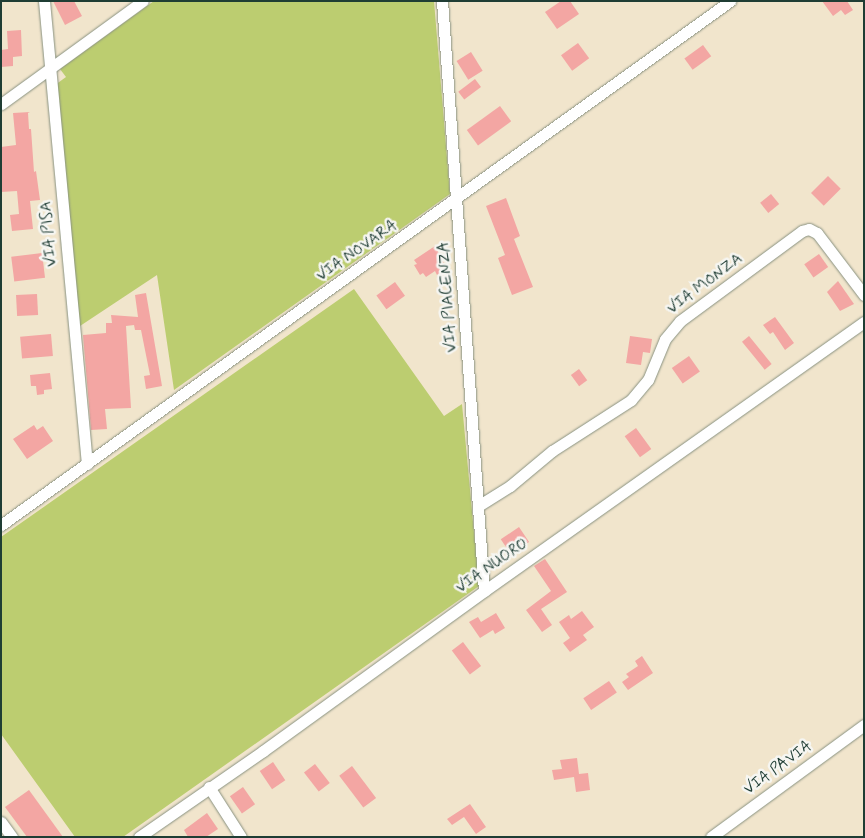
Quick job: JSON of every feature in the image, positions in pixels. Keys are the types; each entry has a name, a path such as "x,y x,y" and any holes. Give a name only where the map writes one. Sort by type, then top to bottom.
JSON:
{"street":[{"name":"VIA PISA","path":"44,1 87,464"},
{"path":"1,104 143,1"},
{"name":"VIA PIACENZA","path":"442,1 484,591"},
{"name":"VIA NOVARA","path":"1,525 730,1"},
{"name":"VIA MONZA","path":"478,506 510,486 552,450 631,400 648,380 665,339 680,321 802,231 809,229 817,233 864,295"},
{"name":"VIA NUORO","path":"138,837 864,322"},
{"name":"VIA PAVIA","path":"711,837 864,725"},
{"path":"210,787 241,837"},
{"path":"1,822 12,837"}],"green space":[{"path":"154,1 434,1 450,194 174,390 157,275 80,326 55,85 66,77 60,69"},
{"path":"354,289 444,416 462,404 479,586 123,837 75,837 1,734 1,537"}],"building":[{"path":"53,1 74,1 82,16 65,25"},
{"path":"561,1 570,1 579,14 557,29 545,12"},
{"path":"822,1 847,1 853,10 845,15 841,10 833,16"},
{"path":"21,30 22,56 13,57 13,66 1,67 1,50 8,49 7,31"},
{"path":"578,43 589,58 572,71 561,55"},
{"path":"703,45 711,56 693,70 684,59"},
{"path":"471,52 483,71 468,80 457,61"},
{"path":"475,79 481,87 464,100 458,92"},
{"path":"500,106 511,121 478,145 467,130"},
{"path":"30,112 28,113 29,129 31,129 34,172 36,171 40,200 30,201 33,229 12,231 10,215 19,214 17,191 1,192 1,147 16,145 13,113"},
{"path":"828,176 841,189 824,206 811,193"},
{"path":"771,194 779,204 768,213 760,203"},
{"path":"506,198 520,236 514,239 533,287 512,295 498,258 505,255 486,206"},
{"path":"435,246 447,269 437,275 435,271 426,277 423,273 420,275 414,265 417,264 414,260"},
{"path":"42,253 45,278 14,282 11,257"},
{"path":"819,254 828,267 813,277 804,264"},
{"path":"838,281 854,304 840,311 827,292"},
{"path":"395,282 405,296 386,309 376,296"},
{"path":"146,293 162,386 146,389 144,376 150,375 141,330 135,330 134,325 126,326 131,408 105,409 107,429 91,430 83,335 106,333 106,323 112,323 111,315 138,317 135,295"},
{"path":"37,294 38,315 17,316 16,295"},
{"path":"775,317 794,343 785,350 773,332 770,334 763,325"},
{"path":"51,334 53,356 22,359 20,337"},
{"path":"630,336 652,339 650,353 643,352 641,365 626,363"},
{"path":"749,336 772,364 765,370 742,342"},
{"path":"689,356 700,372 683,384 672,368"},
{"path":"579,369 587,380 579,386 571,375"},
{"path":"50,373 52,389 44,390 44,394 37,395 36,386 31,386 30,375"},
{"path":"34,425 37,430 43,426 53,441 27,459 13,439"},
{"path":"636,428 651,449 640,457 625,436"},
{"path":"519,527 529,542 511,554 501,539"},
{"path":"545,559 567,592 541,609 552,625 542,632 526,610 551,591 534,566"},
{"path":"582,611 594,627 583,635 587,640 570,652 563,643 570,638 559,622 569,615 571,619"},
{"path":"496,613 505,628 495,634 493,630 480,638 469,622 478,617 481,622"},
{"path":"463,642 481,666 470,674 452,650"},
{"path":"642,656 653,673 628,690 622,682 629,677 626,674 638,666 635,661"},
{"path":"609,681 617,693 591,710 583,698"},
{"path":"577,758 579,774 588,773 590,790 576,792 574,777 554,780 552,770 562,769 560,760"},
{"path":"273,762 285,780 272,789 260,771"},
{"path":"315,764 330,783 319,792 304,773"},
{"path":"352,766 376,798 363,808 339,776"},
{"path":"243,787 255,804 242,813 230,796"},
{"path":"29,790 63,837 27,837 5,807"},
{"path":"470,804 486,827 476,834 464,817 452,825 447,819"},
{"path":"207,813 218,829 206,837 188,837 184,830"}]}
